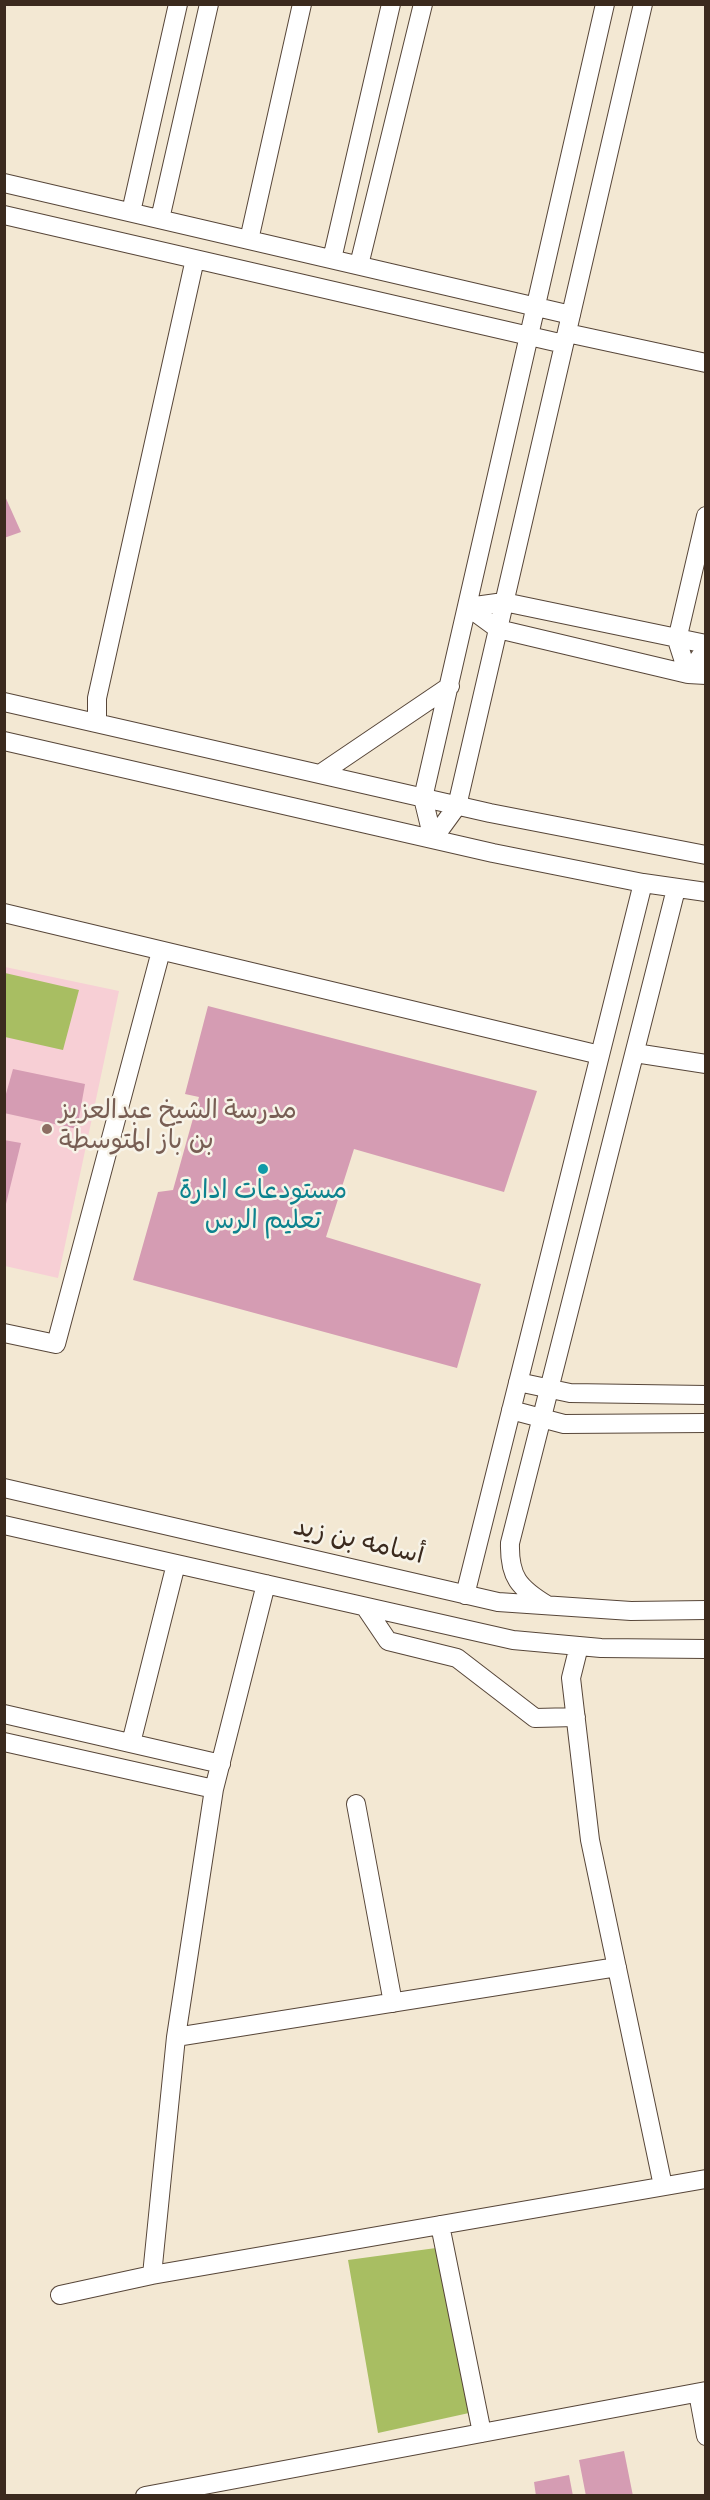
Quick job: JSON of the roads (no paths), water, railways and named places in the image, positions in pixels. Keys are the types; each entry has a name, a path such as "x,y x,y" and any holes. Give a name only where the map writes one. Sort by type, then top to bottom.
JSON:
{"street":[{"path":"131,212 178,4"},
{"path":"160,219 209,4"},
{"path":"249,240 302,4"},
{"path":"332,259 391,4"},
{"path":"359,266 423,4"},
{"path":"433,839 423,798 604,4"},
{"path":"433,839 457,806 643,4"},
{"path":"4,183 535,307 567,330 705,363"},
{"path":"4,215 529,336 567,330"},
{"path":"97,723 97,698 195,259"},
{"path":"697,675 677,640 705,516"},
{"path":"468,607 504,602 705,646 697,675"},
{"path":"468,607 498,629 697,675"},
{"path":"320,774 450,686"},
{"path":"4,702 457,806 705,855"},
{"path":"4,741 433,839 676,890 705,892"},
{"path":"465,1594 643,883"},
{"path":"547,1605 525,1592 510,1567 510,1544 676,890"},
{"path":"4,913 600,1055"},
{"path":"4,1333 56,1344 161,951"},
{"path":"634,1053 705,1064"},
{"path":"518,1382 570,1393 705,1395"},
{"path":"511,1410 564,1424 705,1424"},
{"name":"أسامه بن زيد","path":"4,1488 498,1602 631,1611 705,1610"},
{"path":"4,1525 513,1640 579,1646 705,1649"},
{"path":"131,1743 176,1564"},
{"path":"152,2275 176,2037 214,1789 266,1584"},
{"path":"365,1607 388,1641 457,1658 535,1718 576,1717"},
{"path":"579,1646 572,1678 590,1840 663,2186"},
{"path":"4,1714 221,1764"},
{"path":"4,1742 214,1789"},
{"path":"356,1804 393,2003"},
{"path":"176,2037 617,1967"},
{"path":"60,2295 152,2275 705,2179"},
{"path":"440,2225 482,2433"},
{"path":"145,2496 702,2392 705,2436"}],"place":[{"name":"مدرسة الشيخ عبدالعزيز بن باز المتوسطة","path":"47,1129"},
{"name":"مستودعات ادارة تعليم الرس","path":"263,1169"}]}
